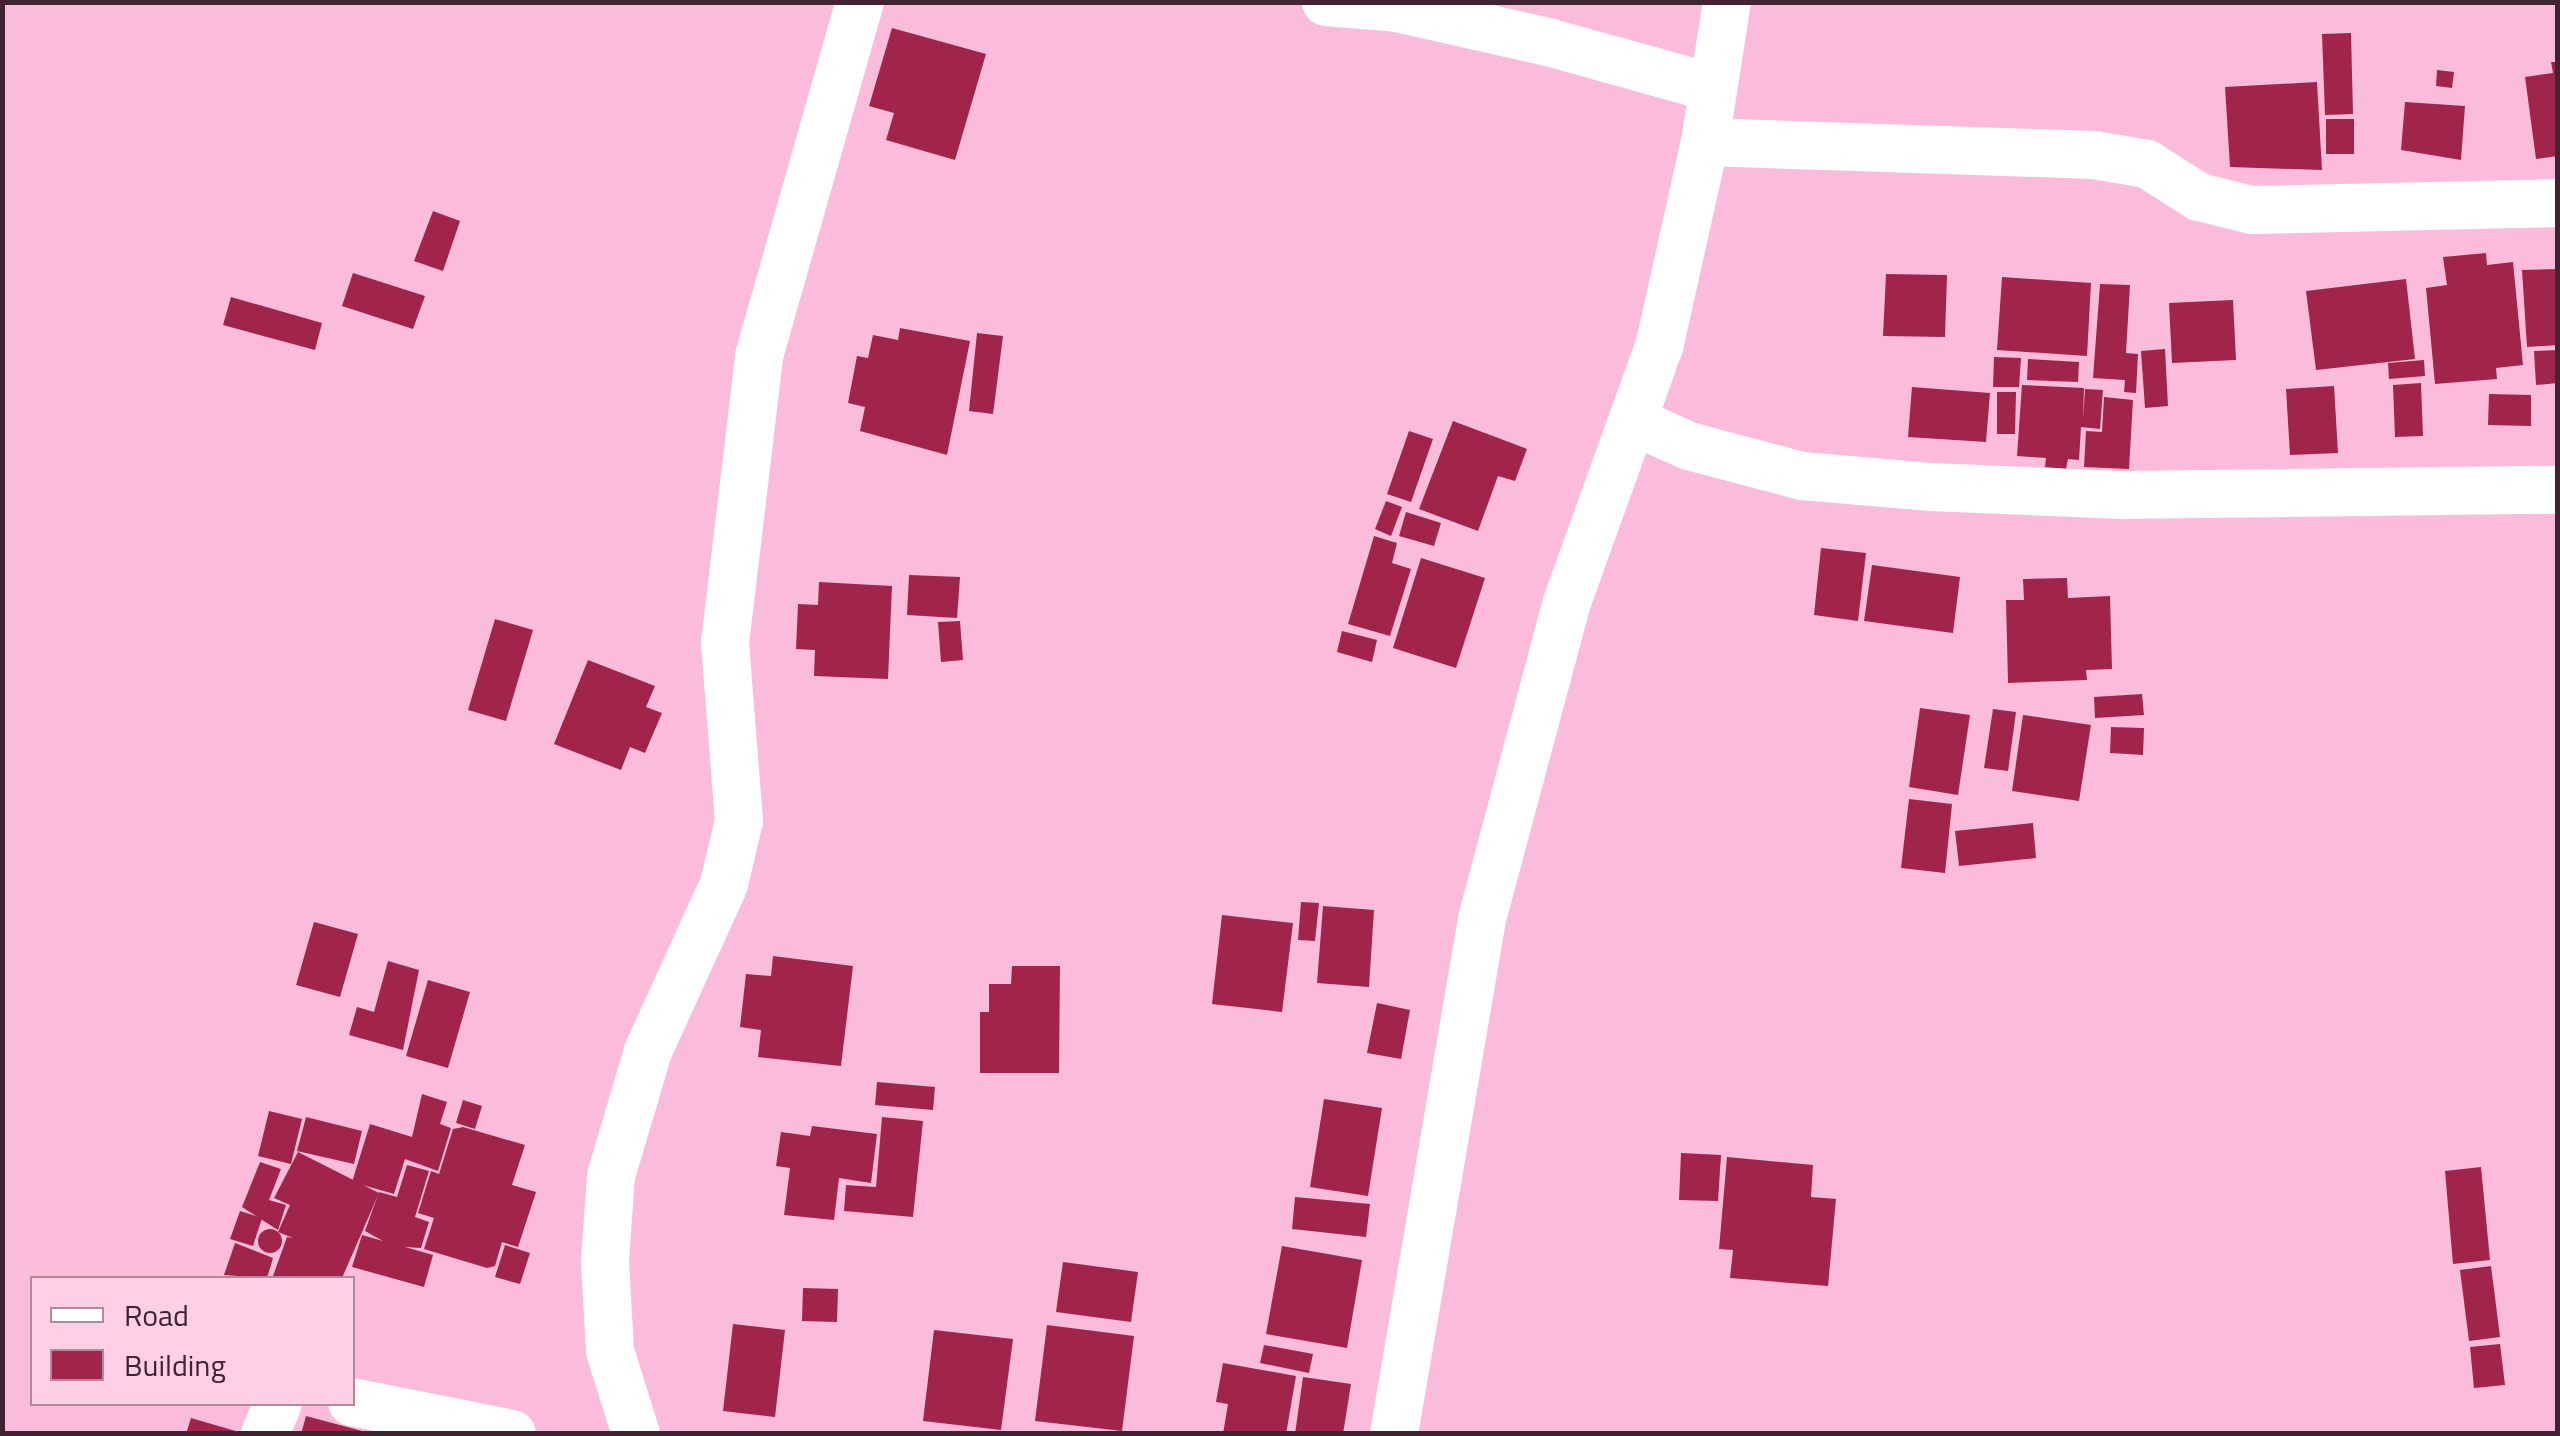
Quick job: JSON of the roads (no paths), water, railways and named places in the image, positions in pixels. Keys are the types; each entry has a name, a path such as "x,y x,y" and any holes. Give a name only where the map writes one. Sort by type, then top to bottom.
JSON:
{"street":[{"path":"636,1434 610,1351 611,1176 648,1051 724,884 739,821 725,643 759,356 860,2"},
{"path":"1326,2 1397,8 1548,42 1713,88"},
{"path":"1394,1434 1482,919 1567,602 1674,294 1705,142 1727,2"},
{"path":"1705,142 2094,155 2147,164 2199,196 2251,210 2558,203"},
{"path":"1632,420 1689,446 1802,476 1931,487 2121,494 2558,490"},
{"path":"355,1403 512,1434"},
{"path":"265,1434 277,1406"}]}
